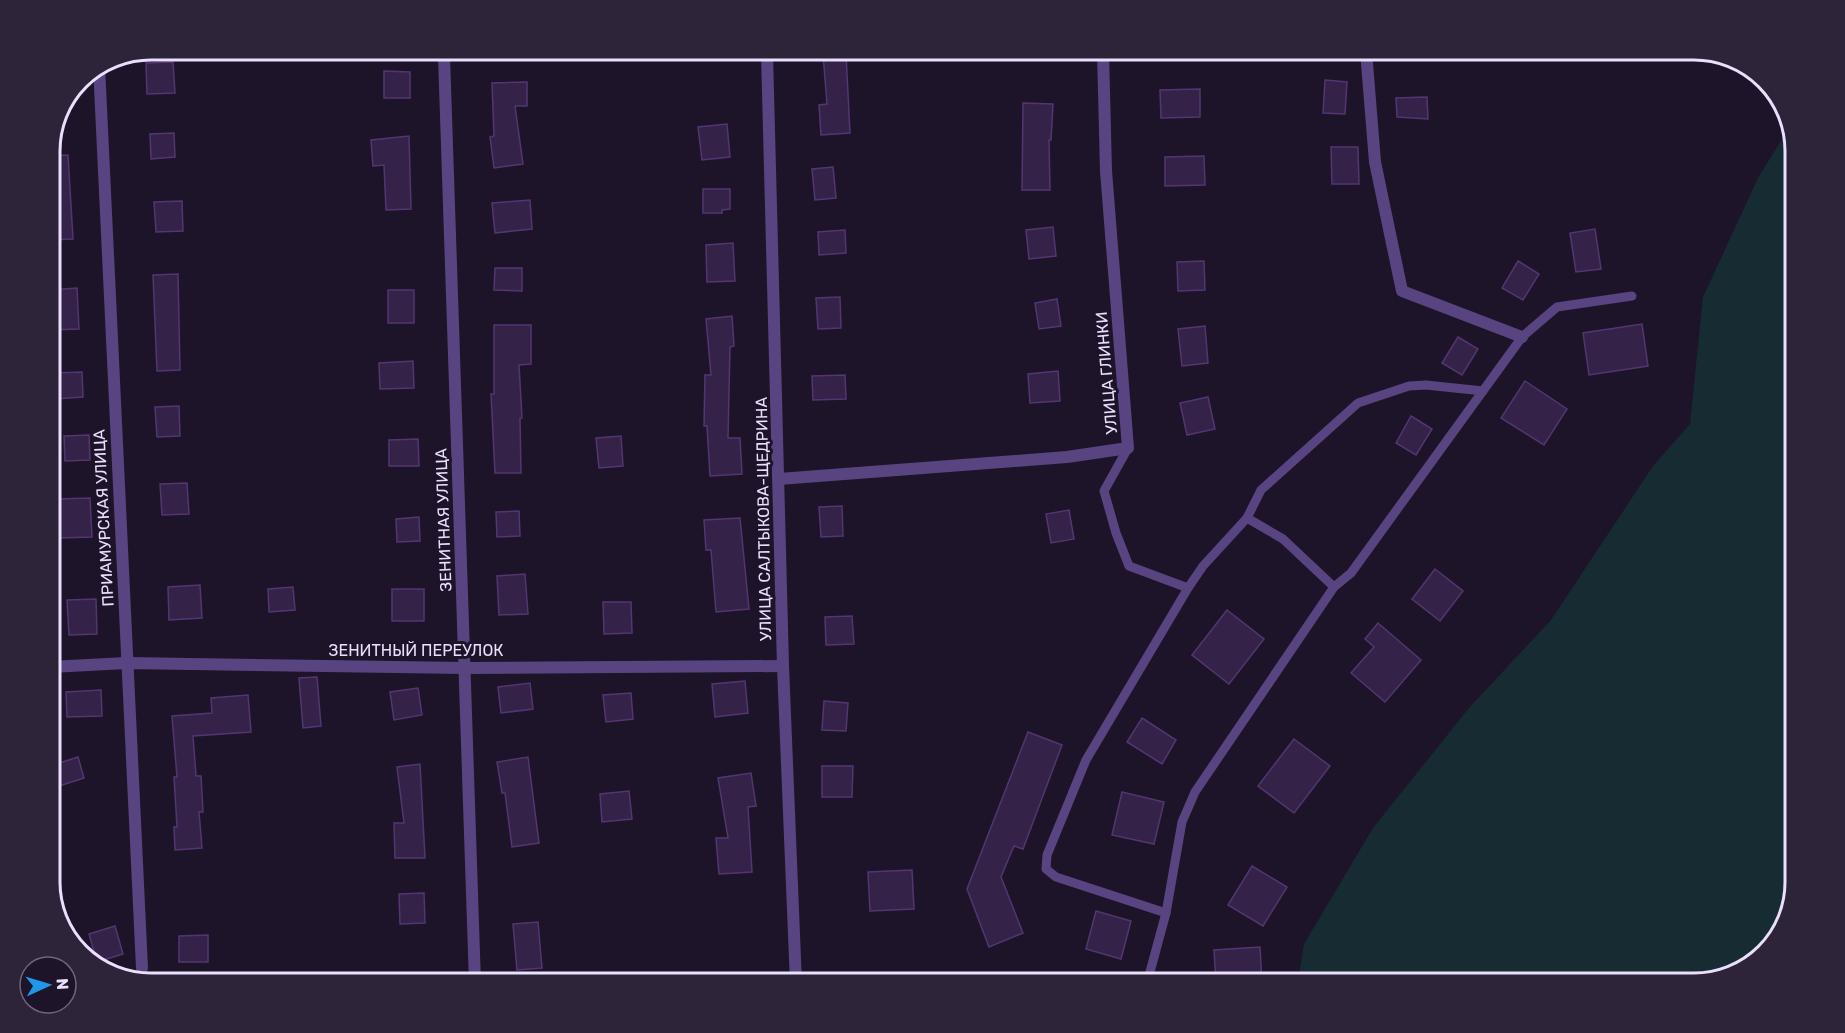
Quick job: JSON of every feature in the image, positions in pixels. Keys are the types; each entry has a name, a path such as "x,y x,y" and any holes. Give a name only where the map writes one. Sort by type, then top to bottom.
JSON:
{"street":[{"name":"ЗЕНИТНАЯ УЛИЦА","path":"444,60 475,973"},
{"name":"УЛИЦА САЛТЫКОВА-ЩЕДРИНА","path":"767,60 783,666 796,973"},
{"name":"УЛИЦА ГЛИНКИ","path":"779,479 1067,457 1128,448 1106,171 1103,60"},
{"path":"1367,60 1375,162 1402,291 1522,337"},
{"name":"ПРИАМУРСКАЯ УЛИЦА","path":"99,76 142,968"},
{"name":"ЗЕНИТНЫЙ ПЕРЕУЛОК","path":"60,666 126,663 465,668 783,666"}],"lane":[{"path":"1150,973 1166,913 1182,822 1195,792 1334,587 1351,573 1522,337 1557,308 1632,296"},
{"path":"1166,913 1056,877 1046,869 1047,855 1086,760 1188,588 1203,566 1246,518 1261,490 1358,403 1409,386 1426,385 1483,391"},
{"path":"1128,448 1104,491 1116,532 1130,566 1188,588"},
{"path":"1246,518 1283,539 1334,587"}],"shaded area":[{"path":"1784,136 1785,882 1782,905 1776,922 1762,942 1749,954 1729,966 1706,972 1300,973 1304,944 1373,828 1469,708 1551,620 1653,466 1690,424 1703,297 1758,178"}],"building":[{"path":"823,60 846,60 850,133 821,135 819,105 827,104"},
{"path":"173,62 175,93 147,94 146,63"},
{"path":"384,71 410,72 410,98 384,98"},
{"path":"1325,80 1347,82 1345,114 1323,113"},
{"path":"527,82 527,106 515,106 523,164 494,168 490,137 494,136 492,83"},
{"path":"1200,89 1200,117 1161,118 1160,90"},
{"path":"1427,97 1428,119 1397,117 1396,98"},
{"path":"1023,103 1053,104 1051,140 1049,140 1050,190 1022,190"},
{"path":"727,124 730,157 702,160 698,127"},
{"path":"174,133 175,157 151,159 150,134"},
{"path":"409,136 411,209 386,210 384,165 373,166 371,140"},
{"path":"1331,147 1358,147 1359,184 1332,184"},
{"path":"60,155 68,155 73,239 60,240"},
{"path":"1204,156 1205,185 1165,186 1165,157"},
{"path":"833,167 836,198 815,200 812,169"},
{"path":"703,189 730,189 730,209 722,210 722,213 703,213"},
{"path":"530,200 532,229 495,233 492,203"},
{"path":"182,201 183,231 156,232 154,202"},
{"path":"1053,227 1056,256 1029,259 1026,230"},
{"path":"1595,229 1601,269 1576,272 1570,233"},
{"path":"845,230 846,253 819,255 818,232"},
{"path":"733,243 735,281 707,282 706,245"},
{"path":"1204,261 1205,290 1178,291 1177,262"},
{"path":"1518,261 1539,274 1523,300 1502,288"},
{"path":"495,268 522,268 522,291 494,290"},
{"path":"178,274 180,370 157,371 153,275"},
{"path":"77,288 79,329 60,330 60,289"},
{"path":"388,290 414,290 414,323 388,323"},
{"path":"840,297 841,328 818,329 816,298"},
{"path":"1057,299 1061,326 1039,329 1035,303"},
{"path":"732,316 734,346 730,347 728,438 740,438 742,474 710,476 707,426 704,426 705,375 711,375 706,319"},
{"path":"1642,324 1648,366 1589,375 1583,333"},
{"path":"494,325 531,325 531,364 519,365 522,418 520,418 521,473 495,473 491,394 494,394"},
{"path":"1205,326 1208,363 1182,366 1178,329"},
{"path":"1458,337 1478,349 1462,375 1442,363"},
{"path":"413,361 414,388 380,389 379,363"},
{"path":"1058,371 1060,401 1030,403 1028,374"},
{"path":"82,372 83,397 60,399 60,373"},
{"path":"845,375 846,399 813,400 812,376"},
{"path":"1525,381 1567,409 1544,445 1501,418"},
{"path":"1208,397 1215,429 1187,435 1180,403"},
{"path":"179,406 180,436 157,437 155,407"},
{"path":"1411,416 1432,429 1416,455 1396,443"},
{"path":"89,435 90,460 65,461 64,436"},
{"path":"621,436 623,466 599,468 596,438"},
{"path":"418,439 419,466 389,466 389,440"},
{"path":"187,483 189,514 162,515 160,484"},
{"path":"90,498 92,537 60,538 60,499"},
{"path":"842,506 843,536 821,537 819,507"},
{"path":"1069,510 1074,539 1051,543 1046,514"},
{"path":"519,511 520,536 497,537 496,512"},
{"path":"419,517 420,541 397,542 396,519"},
{"path":"740,518 749,609 716,612 711,550 706,550 704,520"},
{"path":"1435,569 1463,591 1440,621 1412,599"},
{"path":"525,574 528,614 499,615 497,576"},
{"path":"200,585 202,618 169,620 168,587"},
{"path":"293,587 295,610 269,612 268,589"},
{"path":"392,589 424,589 424,621 392,621"},
{"path":"96,599 97,634 69,635 67,600"},
{"path":"603,602 631,602 632,633 604,634"},
{"path":"1227,610 1264,639 1229,684 1192,655"},
{"path":"852,616 854,644 826,645 825,617"},
{"path":"1378,623 1421,660 1385,702 1351,673 1374,647 1365,639"},
{"path":"317,677 321,726 303,728 299,678"},
{"path":"745,681 748,713 715,717 712,684"},
{"path":"530,683 533,709 501,713 498,687"},
{"path":"418,688 422,715 394,720 390,692"},
{"path":"101,690 102,716 67,717 66,692"},
{"path":"631,693 633,719 606,722 603,695"},
{"path":"248,695 251,732 193,736 196,776 201,776 203,812 199,812 202,848 175,850 174,827 177,827 174,777 177,777 172,716 212,713 211,698"},
{"path":"824,701 848,703 846,731 822,730"},
{"path":"1142,718 1176,740 1162,764 1127,742"},
{"path":"1028,732 1062,745 1023,849 1014,846 1001,877 1023,933 989,947 967,889"},
{"path":"1294,739 1330,766 1294,813 1258,786"},
{"path":"78,757 84,778 60,786 60,763"},
{"path":"528,757 539,843 512,847 505,793 502,793 497,762"},
{"path":"420,764 425,858 395,858 394,823 404,823 397,767"},
{"path":"822,766 853,766 852,797 822,797"},
{"path":"751,773 756,806 748,807 752,872 719,874 716,838 728,838 718,778"},
{"path":"629,791 632,819 602,822 600,794"},
{"path":"1122,792 1164,802 1154,844 1112,835"},
{"path":"1252,866 1287,887 1263,926 1228,905"},
{"path":"912,870 914,909 870,911 868,872"},
{"path":"424,893 425,923 400,924 399,894"},
{"path":"1096,911 1131,921 1121,959 1086,949"},
{"path":"538,922 542,968 517,970 513,924"},
{"path":"115,926 123,954 104,960 94,953 89,934"},
{"path":"208,935 208,962 179,962 179,936"},
{"path":"1260,947 1261,973 1215,973 1214,950"}]}
